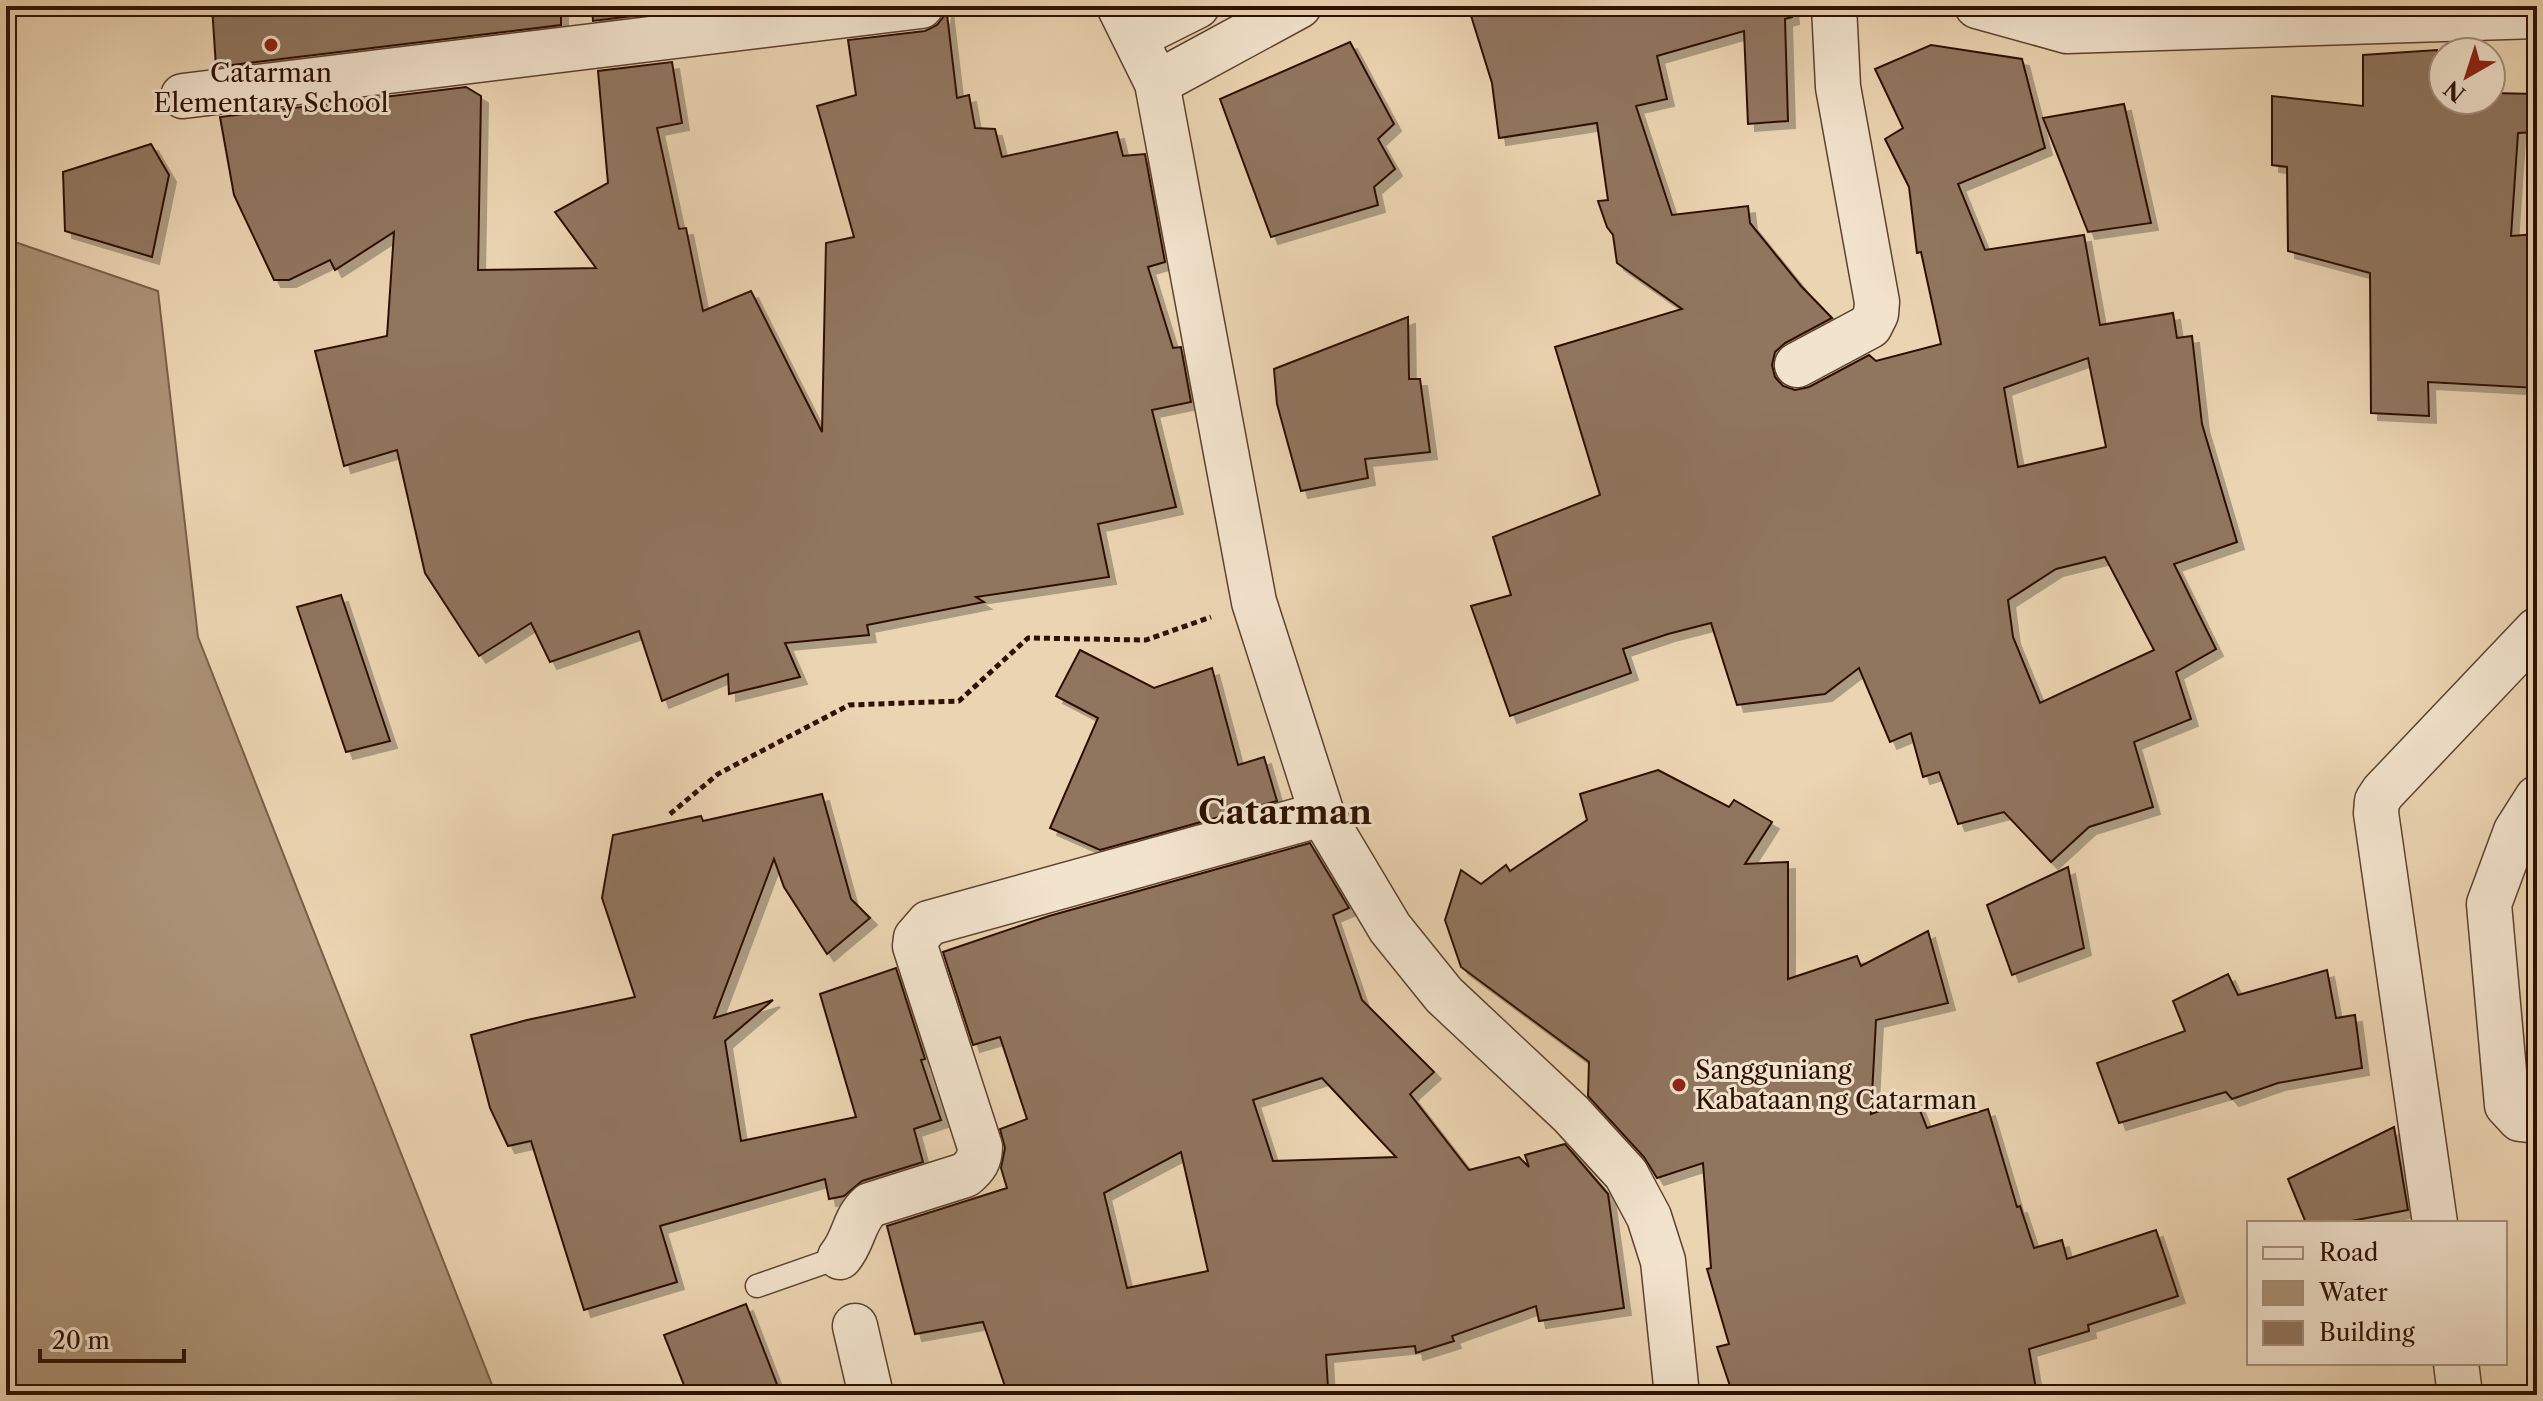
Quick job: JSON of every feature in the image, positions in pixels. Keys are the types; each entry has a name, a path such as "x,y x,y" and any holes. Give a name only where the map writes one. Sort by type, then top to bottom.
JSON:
{"street":[{"path":"183,96 921,6"},
{"path":"1197,6 1127,22 1157,83 1254,602 1322,814 1390,928 1444,995 1571,1114 1626,1174 1649,1217 1663,1261 1677,1395"},
{"path":"1157,83 1299,6"},
{"path":"1797,365 1870,326 1876,314 1877,302 1838,87 1834,6"},
{"path":"1977,6 2067,31 2529,13"},
{"path":"2435,1221 2376,813 2377,801 2537,630"},
{"path":"2537,798 2516,831 2489,904 2507,1105 2520,1119 2537,1121"},
{"path":"840,1257 851,1244 862,1212 870,1205 965,1175 980,1157 980,1147 915,946 922,929 929,923 1322,814"},
{"path":"855,1326 871,1395"},
{"path":"2456,1365 2460,1395"}],"lane":[{"path":"757,1286 840,1257"}],"path":[{"path":"670,814 718,774 849,705 959,701 1028,638 1146,640 1254,602"}],"water":[{"path":"6,239 158,291 198,637 496,1395 6,1395"}],"building":[{"path":"212,6 561,6 561,25 216,67"},
{"path":"592,6 664,6 665,12 593,21"},
{"path":"946,6 957,98 969,95 975,128 995,129 1002,157 1117,132 1123,156 1145,154 1165,262 1148,267 1173,348 1181,347 1191,402 1152,410 1176,507 1098,524 1109,577 976,597 984,602 867,625 869,635 785,643 800,677 729,694 728,674 662,701 639,631 550,662 531,623 479,656 425,573 397,450 344,466 315,351 387,336 394,232 335,270 330,260 289,280 274,280 234,195 220,117 466,87 481,96 478,270 596,268 555,212 608,183 598,71 672,62 682,123 657,128 679,229 686,228 703,311 751,291 822,432 826,243 854,237 817,106 856,95 848,40 925,31 937,25 944,16"},
{"path":"1468,6 1791,6 1792,17 1785,19 1788,121 1748,124 1744,31 1657,56 1667,99 1636,106 1672,215 1748,206 1750,223 1801,286 1832,318 1785,343 1775,352 1772,365 1775,377 1783,386 1795,390 1809,387 1869,355 1876,361 1941,344 1921,252 1917,253 1909,187 1885,139 1903,128 1875,69 1931,45 2022,59 2045,148 1958,184 1985,250 2084,235 2100,325 2173,313 2177,338 2192,336 2202,424 2237,542 2174,564 2216,649 2176,672 2191,719 2134,742 2153,807 2089,827 2051,862 2004,812 1958,824 1939,772 1923,777 1911,733 1890,742 1859,668 1825,694 1737,705 1711,623 1623,649 1631,673 1510,716 1471,606 1511,595 1493,537 1600,495 1555,347 1682,309 1617,263 1613,235 1598,201 1608,200 1597,123 1499,138 1492,83","holes":["2088,358 2106,447 2018,467 2004,388","2105,557 2154,650 2040,703 2013,637 2008,600 2056,569"]},
{"path":"1350,42 1394,124 1378,139 1395,169 1374,187 1378,205 1271,237 1220,99"},
{"path":"2427,51 2427,116 2507,116 2507,93 2537,94 2537,132 2518,133 2511,236 2537,234 2537,388 2428,382 2429,416 2371,413 2370,273 2288,251 2287,167 2272,165 2272,96 2363,106 2363,55"},
{"path":"2124,104 2151,223 2088,232 2043,118"},
{"path":"151,144 169,175 152,257 65,231 63,172"},
{"path":"1408,317 1409,379 1420,379 1430,452 1365,459 1368,478 1301,491 1277,404 1274,369"},
{"path":"341,595 390,741 346,752 297,607"},
{"path":"1080,650 1154,688 1212,668 1238,765 1264,757 1277,801 1100,850 1050,828 1098,718 1056,696"},
{"path":"1658,770 1729,807 1734,800 1772,822 1745,864 1788,862 1788,979 1857,956 1861,966 1928,931 1948,1003 1876,1020 1871,1114 1915,1098 1927,1128 1988,1109 2017,1207 2020,1206 2034,1248 2062,1240 2067,1259 2156,1230 2178,1296 2088,1325 2089,1331 2029,1349 2037,1395 1733,1395 1717,1347 1729,1344 1707,1269 1711,1268 1703,1163 1657,1178 1644,1157 1588,1096 1589,1062 1461,967 1445,920 1461,870 1481,884 1506,865 1510,871 1587,820 1580,794"},
{"path":"822,794 851,899 870,918 827,954 784,887 774,859 714,1018 773,1000 725,1041 741,1141 856,1117 820,994 896,968 941,1120 914,1129 923,1162 862,1181 844,1196 829,1199 825,1179 660,1226 677,1282 584,1310 531,1141 508,1146 490,1108 471,1035 635,997 602,898 613,835 701,816 703,821"},
{"path":"1310,843 1349,908 1333,915 1362,1000 1434,1072 1410,1094 1469,1170 1519,1157 1529,1167 1525,1155 1565,1144 1608,1194 1624,1308 1539,1321 1536,1306 1452,1336 1454,1341 1416,1353 1415,1346 1326,1355 1328,1388 1229,1389 1232,1395 1008,1395 983,1322 915,1334 887,1226 1007,1188 1001,1168 1005,1148 1000,1129 1027,1119 1000,1037 973,1045 943,952 1049,916","holes":["1322,1078 1396,1157 1273,1161 1253,1100","1181,1152 1208,1271 1127,1288 1104,1193"]},
{"path":"2068,867 2084,948 2012,975 1987,905"},
{"path":"2327,970 2336,1018 2355,1015 2362,1068 2278,1083 2232,1099 2226,1092 2119,1123 2097,1063 2185,1031 2173,1001 2228,974 2238,995"},
{"path":"2394,1127 2408,1210 2351,1221 2305,1221 2288,1179"},
{"path":"746,1304 778,1387 757,1395 688,1395 664,1335"}],"place":[{"name":"Catarman Elementary School","path":"271,45"},
{"name":"Sangguniang Kabataan ng Catarman","path":"1679,1085"}],"district":[{"name":"Catarman","path":"1285,812"}]}
